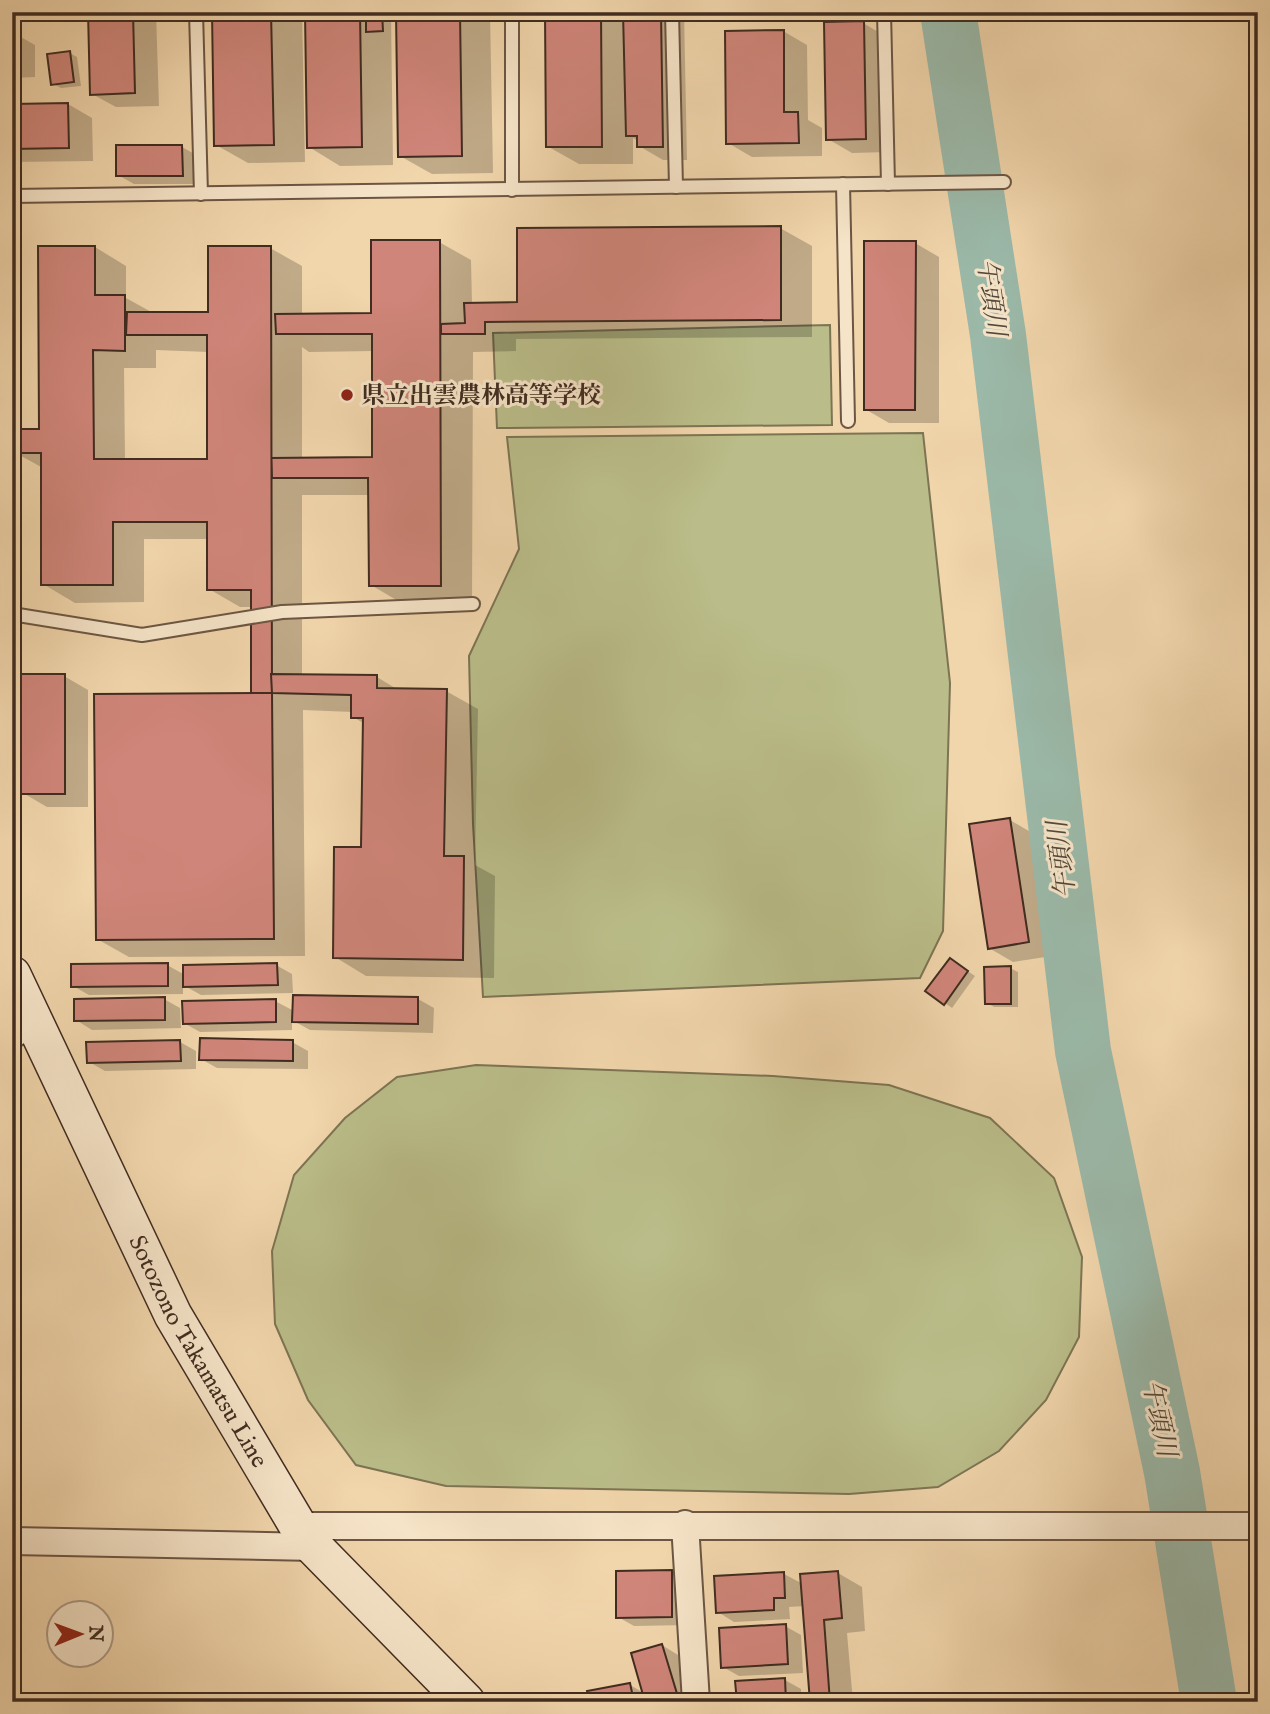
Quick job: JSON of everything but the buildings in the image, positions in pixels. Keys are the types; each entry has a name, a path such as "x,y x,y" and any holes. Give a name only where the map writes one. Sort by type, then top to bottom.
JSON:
{"main road":[{"name":"Sotozono Takamatsu Line","path":"12,975 23,1028 173,1315 306,1536 448,1696"}],"street":[{"path":"685,1524 696,1702"},
{"path":"12,1541 306,1536 685,1524 1258,1526"}],"lane":[{"path":"196,12 201,194"},
{"path":"512,12 512,190"},
{"path":"672,12 676,187"},
{"path":"884,12 888,184"},
{"path":"12,196 1004,182"},
{"path":"843,184 848,421"},
{"path":"12,614 142,635 282,612 473,604"}],"green space":[{"path":"830,325 832,425 497,428 493,333"},
{"path":"923,433 950,683 943,931 920,978 483,997 473,824 469,656 519,549 507,437"},
{"path":"476,1065 773,1076 889,1085 990,1118 1054,1178 1082,1257 1079,1337 1046,1400 999,1451 938,1487 849,1494 446,1486 356,1465 308,1400 275,1324 272,1251 294,1175 345,1118 397,1077"}],"waterway":[{"name":"午頭川","path":"948,12 998,335 1083,1051 1172,1472 1209,1702"}],"place":[{"name":"県立出雲農林高等学校","path":"347,395"}]}
